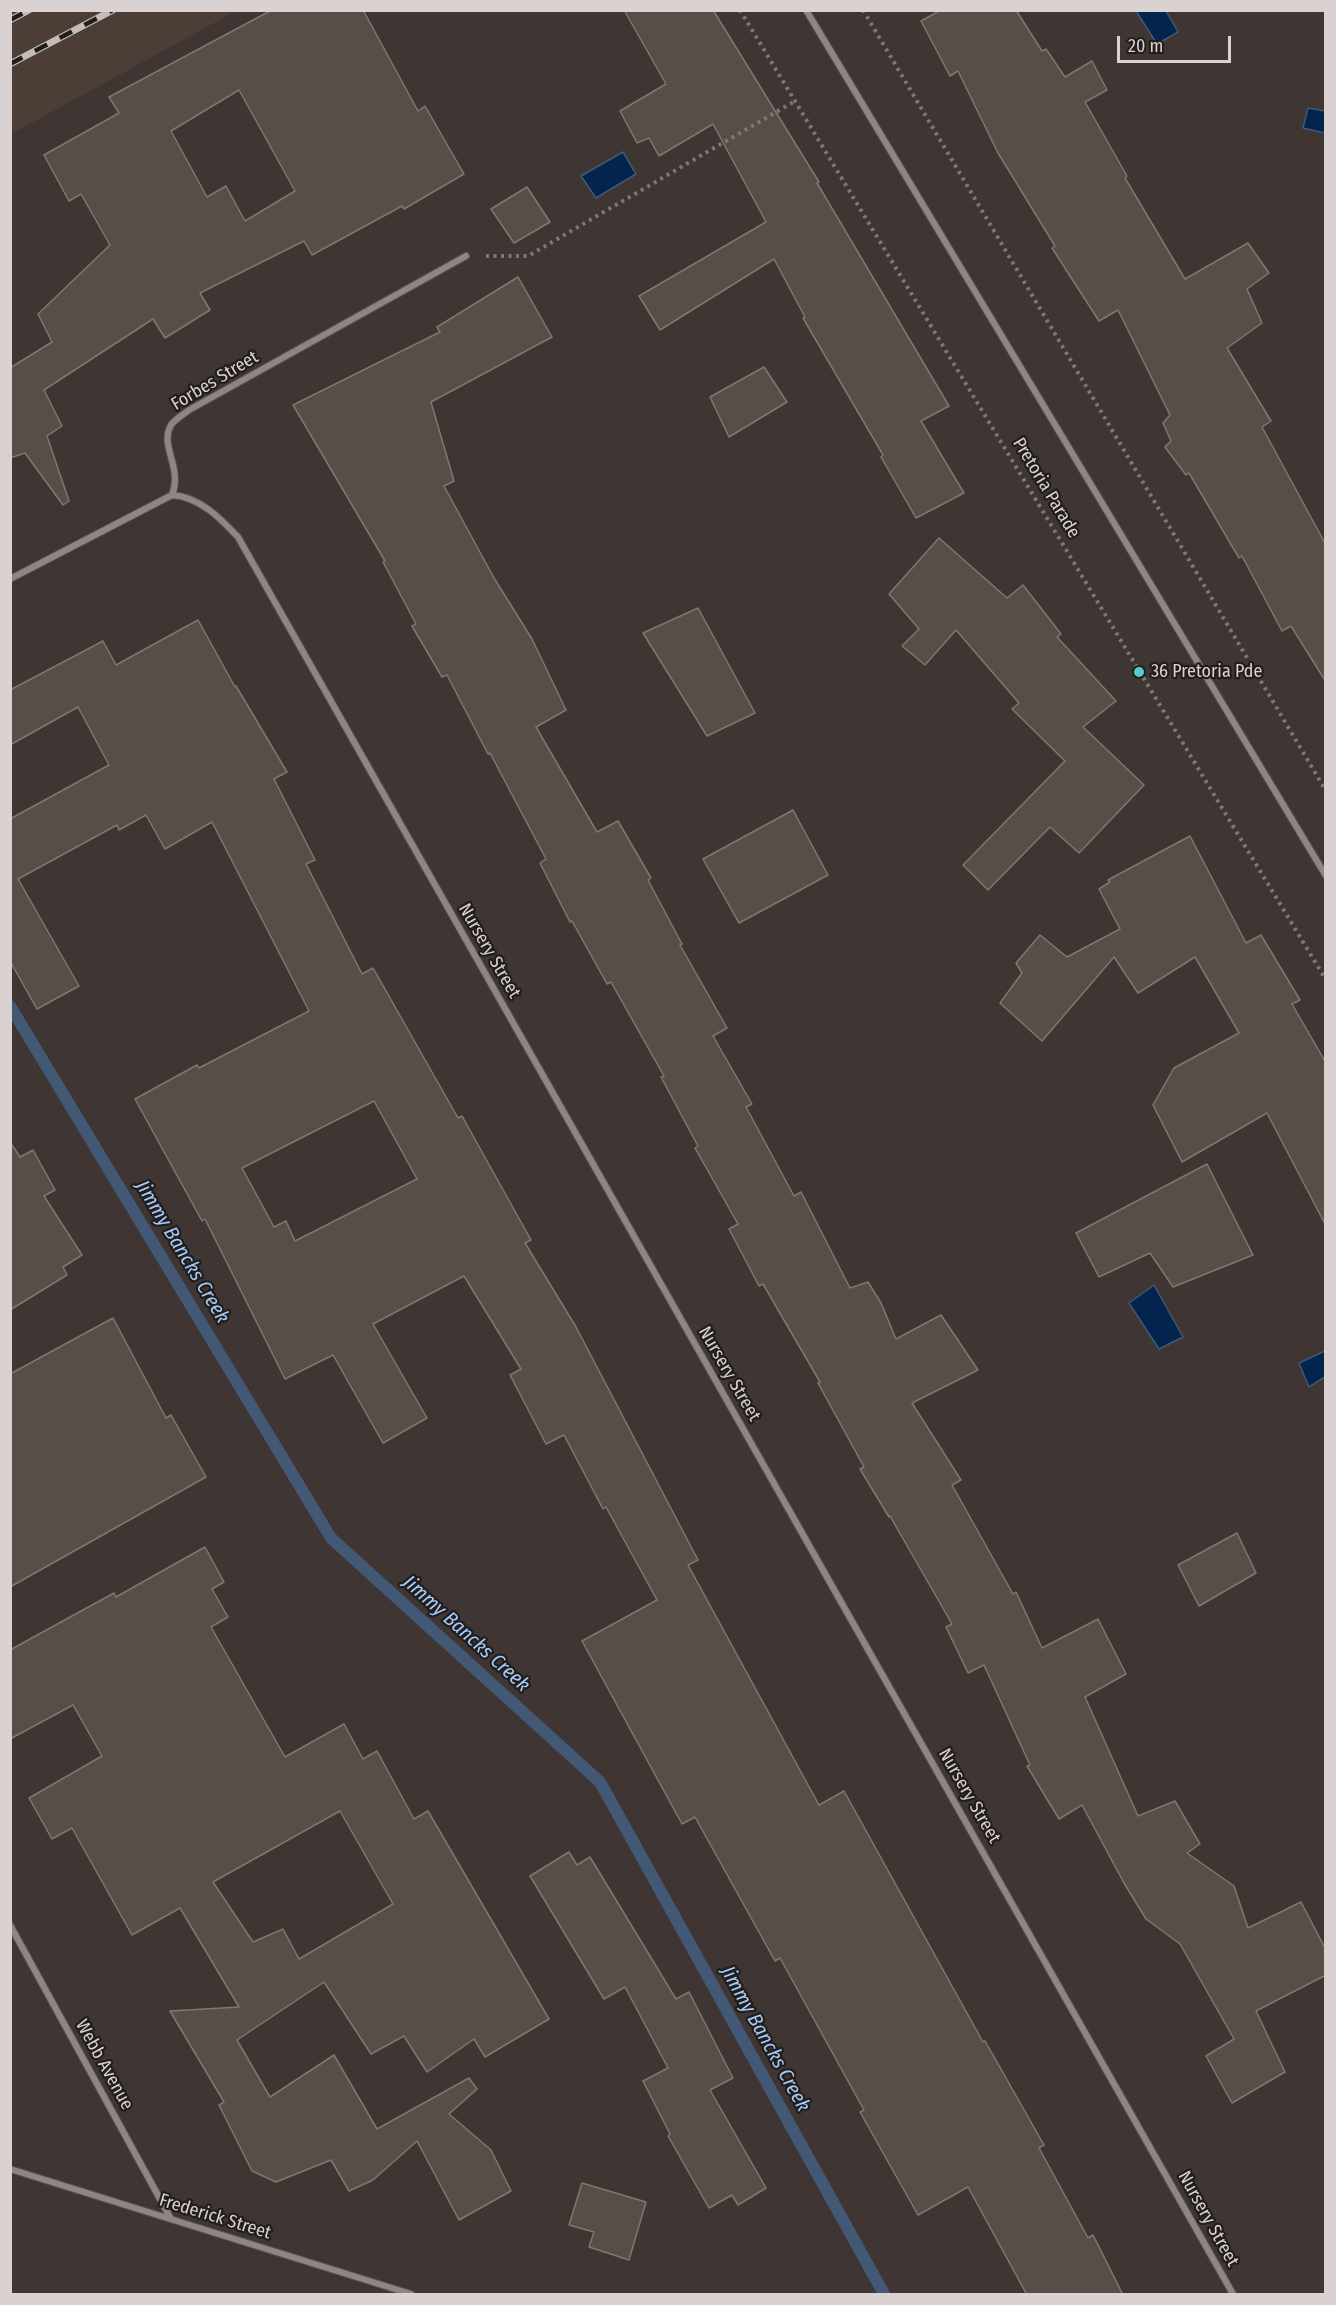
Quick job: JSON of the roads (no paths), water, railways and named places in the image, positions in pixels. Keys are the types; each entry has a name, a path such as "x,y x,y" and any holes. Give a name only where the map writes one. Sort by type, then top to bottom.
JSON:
{"street":[{"path":"806,10 1326,876"},
{"name":"Forbes Street","path":"172,495 176,484 176,471 169,452 167,437 172,424 189,410 466,256"},
{"path":"10,579 172,495"},
{"name":"Nursery Street","path":"172,495 184,496 204,507 238,537 1233,2295"},
{"name":"Webb Avenue","path":"10,1926 171,2219"},
{"name":"Frederick Street","path":"10,2169 411,2295"}],"water":[{"path":"1136,11 1166,11 1178,32 1157,44"},
{"path":"1308,108 1325,111 1325,133 1303,128"},
{"path":"623,152 636,174 596,198 581,176"},
{"path":"1154,1285 1183,1337 1159,1349 1129,1303"},
{"path":"1325,1351 1325,1377 1309,1387 1299,1363"}],"waterway":[{"name":"Jimmy Bancks Creek","path":"10,1006 331,1538 600,1782 884,2294"}],"railway":[{"path":"10,20 29,10"},
{"path":"10,64 113,10"}],"place":[{"name":"36 Pretoria Pde","path":"1139,672"}]}
